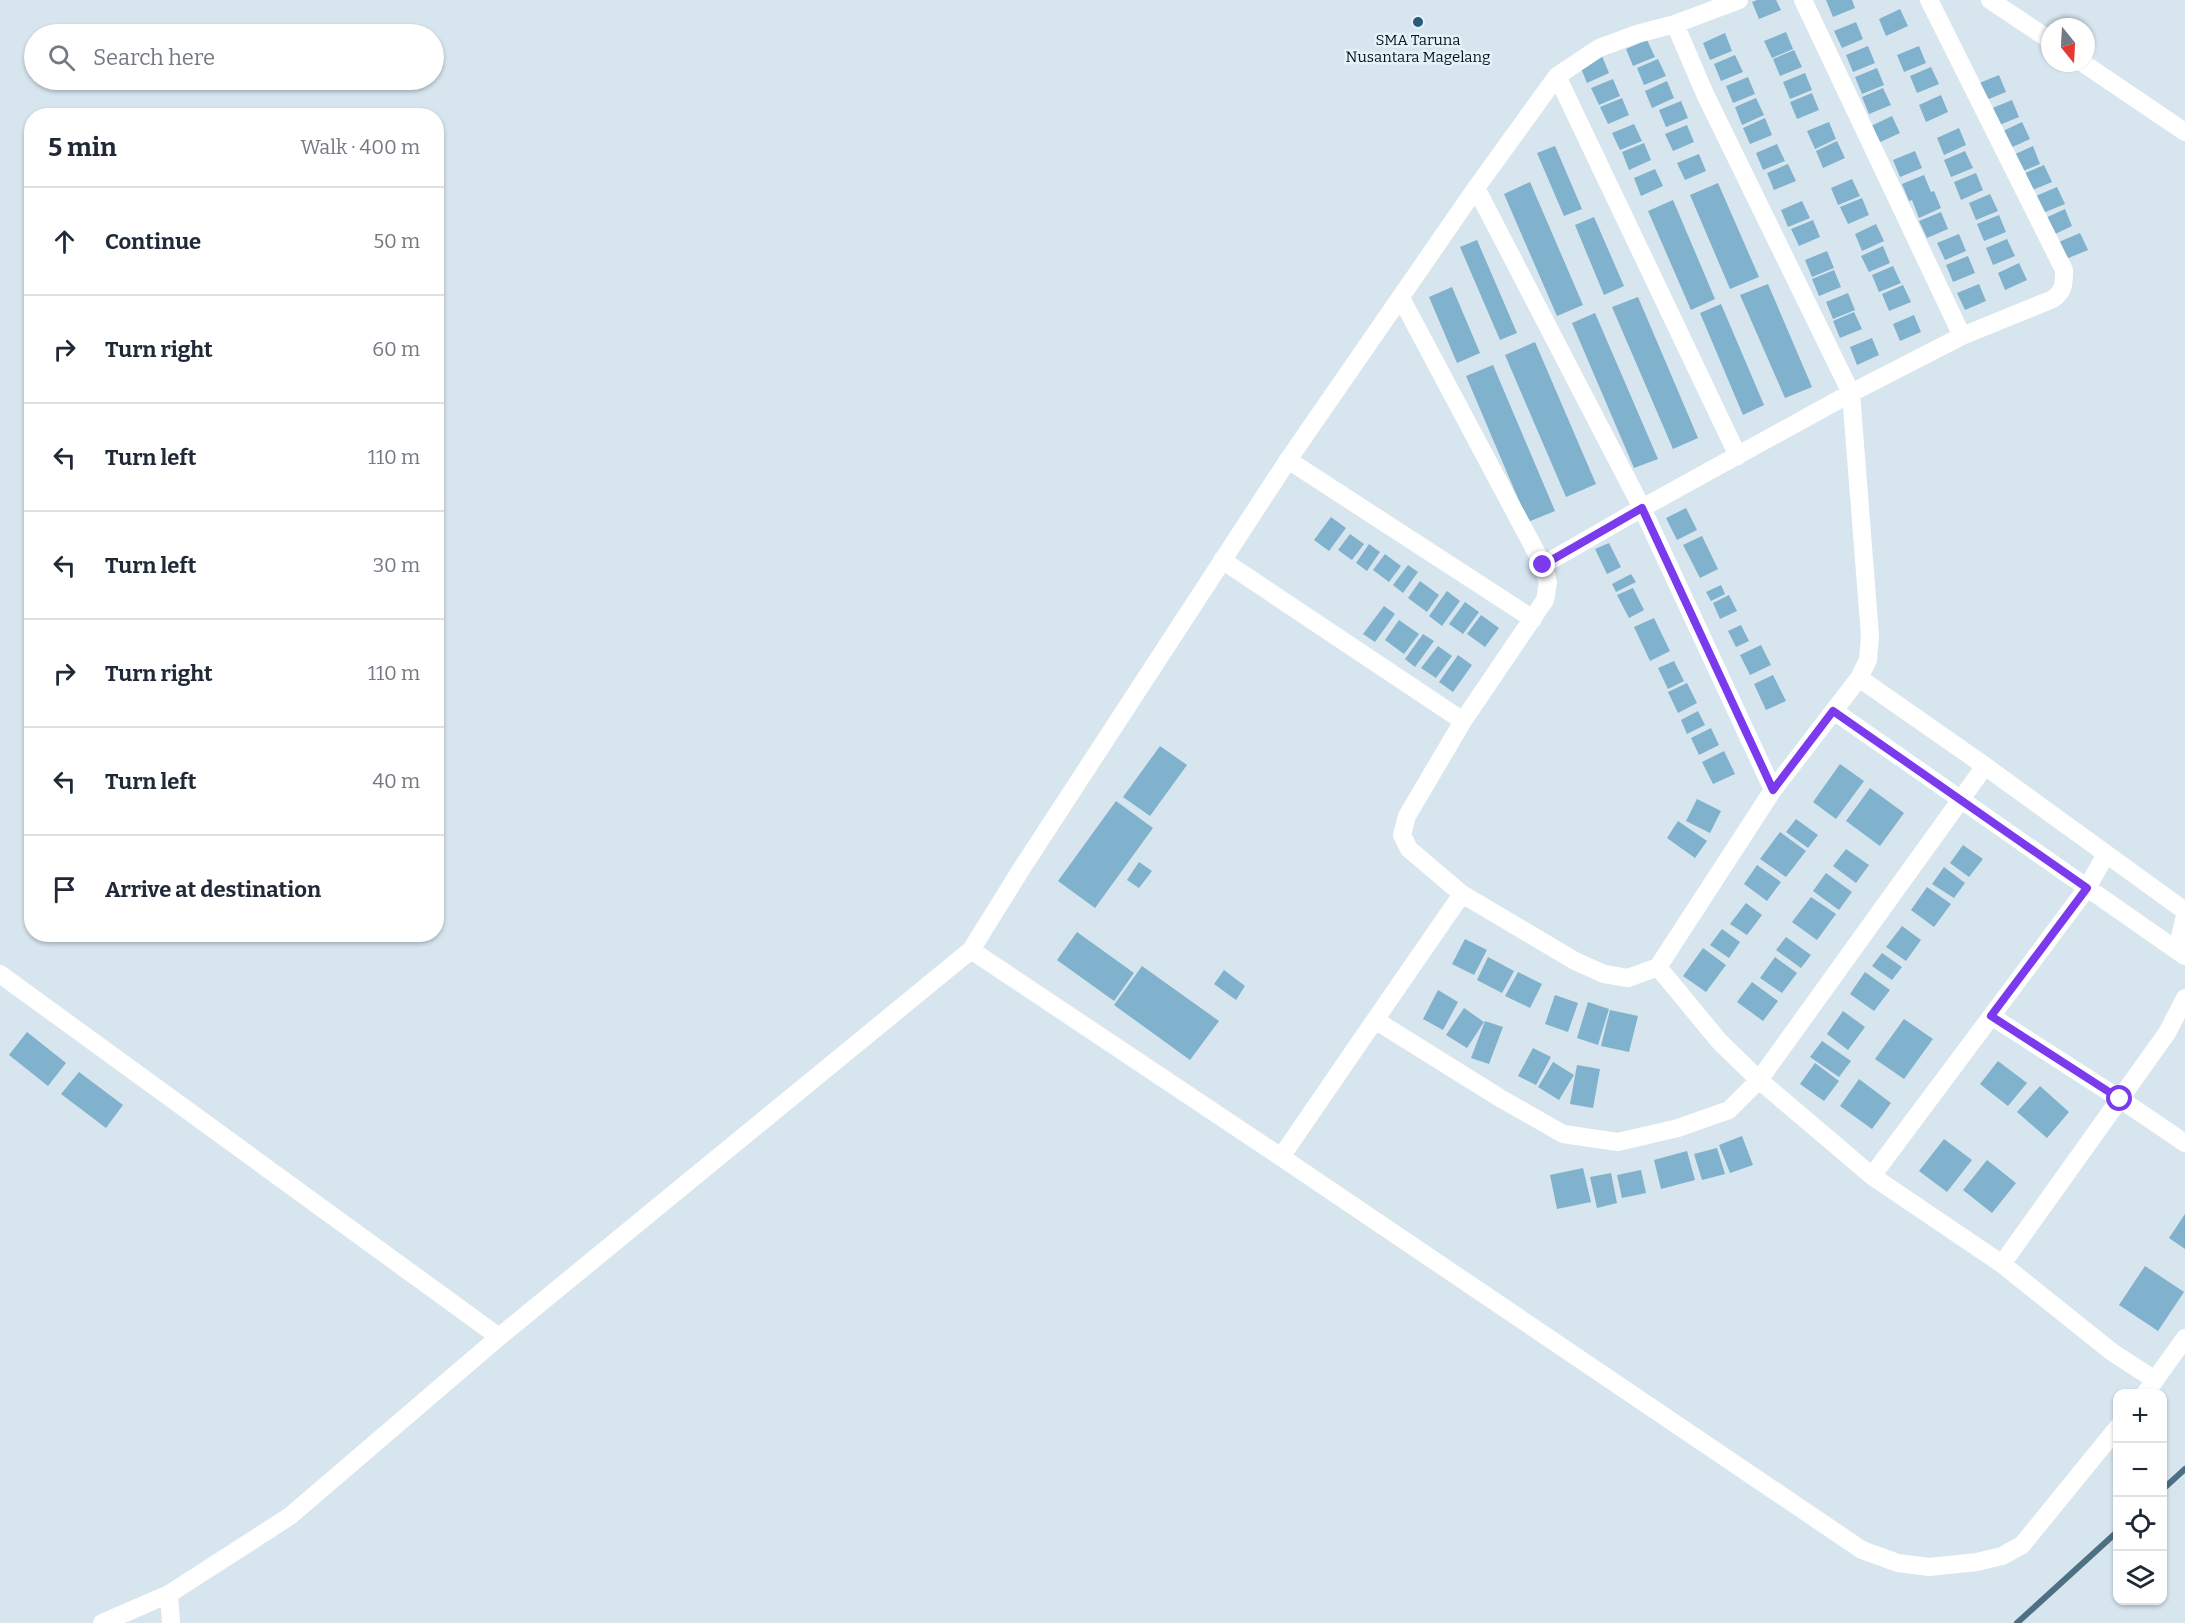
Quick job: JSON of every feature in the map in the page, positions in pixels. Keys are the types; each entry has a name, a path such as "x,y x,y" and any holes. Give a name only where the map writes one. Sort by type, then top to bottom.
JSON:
{"street":[{"path":"102,1623 169,1594 290,1516 499,1337 971,950 1288,460 1476,188 1557,76 1599,48 1637,34 1675,24 1739,0"},
{"path":"1803,0 1962,336"},
{"path":"1543,565 1851,393 1962,336 2053,299 2060,294 2064,286 2064,270 1929,0"},
{"path":"1990,0 2041,34"},
{"path":"1401,298 1543,565 1548,584 1545,600 1463,721 1407,816 1402,835 1409,849 1462,894 1575,961 1604,974 1628,978 1658,967 1773,790 1859,678 1869,653 1870,636 1851,393 1705,94 1675,24"},
{"path":"2095,71 2185,132"},
{"path":"1557,76 1738,456"},
{"path":"1476,188 1642,508 1773,790"},
{"path":"1288,460 1533,619"},
{"path":"1222,560 1463,721"},
{"path":"1833,711 2181,954 2185,913 1985,766 1859,678"},
{"path":"1375,1020 1500,1098 1563,1134 1618,1142 1678,1128 1729,1110 1759,1080 1985,766"},
{"path":"1872,1176 2087,888 2106,854"},
{"path":"1281,1156 1462,894"},
{"path":"971,950 1281,1156 1862,1550 1898,1563 1929,1567 1977,1562 2002,1556 2022,1545 2113,1433"},
{"path":"1658,967 1719,1041 1759,1080 1872,1176 2002,1264 2112,1352 2150,1387 2185,1338"},
{"path":"0,974 499,1337"},
{"path":"2002,1264 2167,1033 2185,998"},
{"path":"1991,1016 2185,1143"},
{"path":"169,1594 171,1623"}],"building":[{"path":"1776,0 1781,10 1759,19 1752,2"},
{"path":"1826,0 1852,0 1855,8 1833,17"},
{"path":"1900,9 1908,26 1886,36 1879,19"},
{"path":"1856,22 1863,39 1842,48 1834,31"},
{"path":"1786,32 1793,49 1772,58 1764,41"},
{"path":"1725,33 1732,51 1710,60 1703,43"},
{"path":"1647,40 1655,57 1633,66 1626,49"},
{"path":"1868,46 1875,63 1853,72 1846,55"},
{"path":"1919,46 1926,63 1904,72 1897,55"},
{"path":"1794,50 1802,67 1780,76 1773,59"},
{"path":"1735,55 1743,72 1721,81 1714,64"},
{"path":"1602,56 1609,73 1587,83 1580,66"},
{"path":"1658,59 1666,76 1644,85 1637,68"},
{"path":"1931,67 1939,84 1917,93 1910,76"},
{"path":"1877,68 1884,85 1862,94 1855,77"},
{"path":"1805,73 1812,90 1790,99 1783,82"},
{"path":"1999,75 2006,92 1984,101 1977,84"},
{"path":"1748,77 1755,94 1733,103 1726,86"},
{"path":"1613,79 1620,96 1599,105 1591,88"},
{"path":"1667,81 1674,98 1652,108 1645,91"},
{"path":"1883,88 1891,105 1869,114 1862,97"},
{"path":"1812,93 1819,110 1797,119 1790,102"},
{"path":"1941,95 1948,112 1926,122 1919,105"},
{"path":"1622,98 1629,115 1608,124 1600,107"},
{"path":"1756,98 1764,115 1742,125 1735,107"},
{"path":"2012,100 2019,117 1997,126 1990,109"},
{"path":"1681,101 1688,118 1666,127 1659,110"},
{"path":"1892,116 1900,133 1878,143 1871,126"},
{"path":"1765,118 1772,135 1750,144 1743,128"},
{"path":"1829,122 1836,139 1815,149 1807,131"},
{"path":"2022,122 2030,139 2008,149 2001,132"},
{"path":"1634,124 1642,141 1620,150 1612,133"},
{"path":"1687,125 1694,142 1673,151 1665,134"},
{"path":"1959,128 1966,145 1944,155 1937,138"},
{"path":"1837,141 1845,158 1823,168 1816,151"},
{"path":"1644,143 1651,160 1629,170 1622,152"},
{"path":"1777,144 1785,161 1763,170 1756,153"},
{"path":"1555,146 1582,209 1564,216 1537,153"},
{"path":"2033,146 2040,164 2018,173 2011,156"},
{"path":"1915,151 1922,168 1900,177 1893,160"},
{"path":"1965,151 1973,168 1951,177 1944,160"},
{"path":"1699,154 1706,171 1685,180 1677,163"},
{"path":"1788,164 1796,181 1774,190 1767,173"},
{"path":"2044,165 2052,182 2030,191 2023,174"},
{"path":"1655,169 1663,186 1641,196 1634,178"},
{"path":"1976,173 1983,190 1961,200 1954,182"},
{"path":"1924,175 1941,208 1919,218 1902,184"},
{"path":"1852,179 1860,196 1838,205 1831,188"},
{"path":"1530,182 1583,305 1557,316 1504,194"},
{"path":"1718,183 1759,277 1730,289 1690,195"},
{"path":"2057,187 2065,204 2043,213 2036,196"},
{"path":"1990,194 1998,211 1976,220 1969,203"},
{"path":"1862,198 1869,215 1848,224 1840,207"},
{"path":"1673,200 1715,299 1691,310 1648,211"},
{"path":"1802,201 1810,218 1788,227 1781,210"},
{"path":"2065,209 2072,226 2051,236 2043,219"},
{"path":"1941,212 1948,229 1927,238 1919,221"},
{"path":"1999,215 2006,232 1984,241 1977,224"},
{"path":"1594,217 1624,286 1604,295 1575,225"},
{"path":"1813,220 1820,237 1799,246 1791,229"},
{"path":"1876,224 1884,241 1862,251 1855,234"},
{"path":"2080,233 2088,250 2066,259 2059,242"},
{"path":"1959,234 1966,251 1945,260 1937,243"},
{"path":"2007,239 2015,256 1993,265 1986,248"},
{"path":"1477,240 1517,333 1500,340 1460,247"},
{"path":"1883,246 1890,263 1869,272 1861,256"},
{"path":"1827,251 1834,268 1812,277 1805,260"},
{"path":"1968,256 1975,273 1953,282 1946,265"},
{"path":"2019,263 2027,280 2005,290 1998,273"},
{"path":"1893,266 1901,283 1879,292 1872,275"},
{"path":"1834,270 1841,287 1819,296 1812,279"},
{"path":"1768,284 1812,387 1785,398 1740,295"},
{"path":"1979,284 1986,301 1965,310 1957,293"},
{"path":"1903,285 1911,302 1889,311 1882,294"},
{"path":"1452,287 1480,353 1457,363 1429,297"},
{"path":"1848,293 1855,310 1833,319 1826,302"},
{"path":"1638,297 1698,438 1673,449 1612,307"},
{"path":"1721,304 1764,405 1743,415 1700,313"},
{"path":"1854,312 1862,329 1840,338 1833,321"},
{"path":"1595,313 1658,459 1634,468 1572,323"},
{"path":"1914,315 1921,332 1900,341 1893,324"},
{"path":"1872,338 1879,355 1857,365 1850,347"},
{"path":"1535,342 1596,484 1566,497 1505,355"},
{"path":"1493,365 1555,511 1528,522 1466,376"},
{"path":"1686,508 1697,530 1677,540 1666,518"},
{"path":"1331,517 1346,528 1329,551 1314,540"},
{"path":"1350,534 1364,544 1352,560 1338,550"},
{"path":"1702,536 1718,569 1700,578 1683,545"},
{"path":"1609,543 1621,567 1607,574 1595,549"},
{"path":"1369,544 1380,552 1367,571 1356,563"},
{"path":"1385,554 1401,566 1389,582 1373,570"},
{"path":"1408,565 1418,572 1403,593 1393,585"},
{"path":"1631,574 1636,582 1616,592 1612,584"},
{"path":"1420,581 1439,595 1427,612 1408,598"},
{"path":"1721,585 1725,594 1711,601 1706,592"},
{"path":"1633,588 1644,610 1629,618 1617,595"},
{"path":"1447,591 1460,601 1442,626 1429,616"},
{"path":"1729,595 1737,611 1720,619 1713,603"},
{"path":"1465,602 1479,612 1463,634 1449,624"},
{"path":"1384,606 1395,614 1375,642 1363,634"},
{"path":"1481,615 1499,628 1485,647 1467,634"},
{"path":"1654,618 1670,651 1650,661 1634,627"},
{"path":"1399,620 1419,634 1404,654 1385,640"},
{"path":"1741,625 1749,641 1736,647 1728,631"},
{"path":"1423,634 1434,641 1415,667 1405,659"},
{"path":"1761,645 1771,665 1750,675 1740,655"},
{"path":"1438,646 1452,656 1436,678 1421,668"},
{"path":"1458,655 1472,665 1453,692 1439,682"},
{"path":"1674,661 1684,681 1668,689 1658,668"},
{"path":"1773,675 1786,701 1766,710 1754,684"},
{"path":"1687,683 1697,703 1678,713 1668,692"},
{"path":"1698,711 1705,725 1687,734 1681,720"},
{"path":"1711,728 1719,745 1699,755 1691,738"},
{"path":"1160,746 1187,765 1150,816 1123,797"},
{"path":"1724,751 1735,774 1713,784 1702,762"},
{"path":"1840,764 1864,781 1836,819 1813,802"},
{"path":"1870,788 1904,813 1880,846 1846,821"},
{"path":"1697,799 1721,811 1710,833 1686,821"},
{"path":"1116,801 1153,828 1095,908 1058,881"},
{"path":"1796,819 1818,835 1808,848 1786,832"},
{"path":"1678,821 1707,841 1695,858 1667,838"},
{"path":"1780,832 1806,851 1786,877 1760,859"},
{"path":"1963,845 1983,859 1969,877 1950,863"},
{"path":"1846,849 1869,865 1856,883 1833,866"},
{"path":"1139,862 1152,871 1139,888 1127,880"},
{"path":"1757,865 1781,882 1767,901 1744,884"},
{"path":"1944,867 1965,883 1954,898 1932,884"},
{"path":"1826,873 1852,892 1839,910 1813,891"},
{"path":"1927,887 1951,904 1934,927 1911,910"},
{"path":"1811,897 1836,914 1817,940 1792,922"},
{"path":"1746,903 1762,915 1747,935 1730,924"},
{"path":"1902,926 1921,940 1906,961 1886,947"},
{"path":"1722,929 1740,942 1729,958 1710,945"},
{"path":"1077,932 1134,973 1114,1001 1057,960"},
{"path":"1786,937 1811,955 1801,968 1776,950"},
{"path":"1465,939 1487,950 1474,975 1452,964"},
{"path":"1703,948 1726,965 1706,992 1683,976"},
{"path":"1882,953 1902,967 1892,980 1872,966"},
{"path":"1488,957 1514,971 1502,993 1477,980"},
{"path":"1775,957 1797,973 1782,993 1760,978"},
{"path":"1142,966 1219,1021 1190,1060 1114,1005"},
{"path":"1224,970 1245,986 1236,1000 1214,984"},
{"path":"1518,972 1542,984 1530,1008 1505,996"},
{"path":"1865,972 1890,990 1874,1011 1850,994"},
{"path":"1752,982 1778,1001 1763,1021 1737,1002"},
{"path":"1438,990 1458,1002 1443,1030 1423,1019"},
{"path":"1555,995 1578,1003 1568,1032 1545,1024"},
{"path":"1588,1002 1609,1009 1598,1045 1577,1038"},
{"path":"1464,1008 1484,1022 1467,1048 1446,1035"},
{"path":"1610,1010 1638,1016 1629,1052 1601,1046"},
{"path":"1843,1011 1865,1027 1848,1050 1827,1034"},
{"path":"1904,1019 1933,1039 1904,1079 1875,1059"},
{"path":"1485,1021 1503,1027 1489,1064 1471,1058"},
{"path":"27,1032 66,1063 48,1086 9,1055"},
{"path":"1822,1041 1851,1061 1839,1077 1810,1057"},
{"path":"1533,1048 1551,1057 1536,1085 1518,1076"},
{"path":"1998,1061 2027,1083 2008,1106 1980,1084"},
{"path":"1553,1062 1574,1075 1559,1100 1538,1087"},
{"path":"1815,1063 1839,1081 1824,1101 1800,1084"},
{"path":"1577,1065 1600,1069 1593,1108 1570,1104"},
{"path":"79,1072 123,1105 106,1128 61,1094"},
{"path":"1859,1079 1891,1103 1872,1129 1840,1106"},
{"path":"2040,1086 2069,1112 2047,1138 2017,1112"},
{"path":"1742,1136 1753,1165 1730,1173 1719,1145"},
{"path":"1944,1139 1972,1160 1947,1192 1919,1171"},
{"path":"1717,1148 1725,1174 1702,1180 1694,1154"},
{"path":"1687,1151 1695,1180 1661,1189 1654,1160"},
{"path":"1987,1160 2016,1183 1992,1213 1963,1190"},
{"path":"1583,1168 1591,1202 1557,1209 1550,1175"},
{"path":"1641,1170 1646,1193 1622,1198 1617,1175"},
{"path":"1611,1173 1617,1203 1597,1208 1590,1177"},
{"path":"2185,1214 2185,1249 2169,1238"},
{"path":"2145,1266 2184,1292 2158,1331 2119,1305"}],"waterway":[{"path":"2167,1485 2185,1469"},
{"path":"2017,1623 2113,1536"}],"place":[{"name":"SMA Taruna Nusantara Magelang","path":"1418,22"}],"route":[{"path":"1543,565 1642,508 1773,790 1833,711 2087,888 1991,1016 2120,1099"}]}
